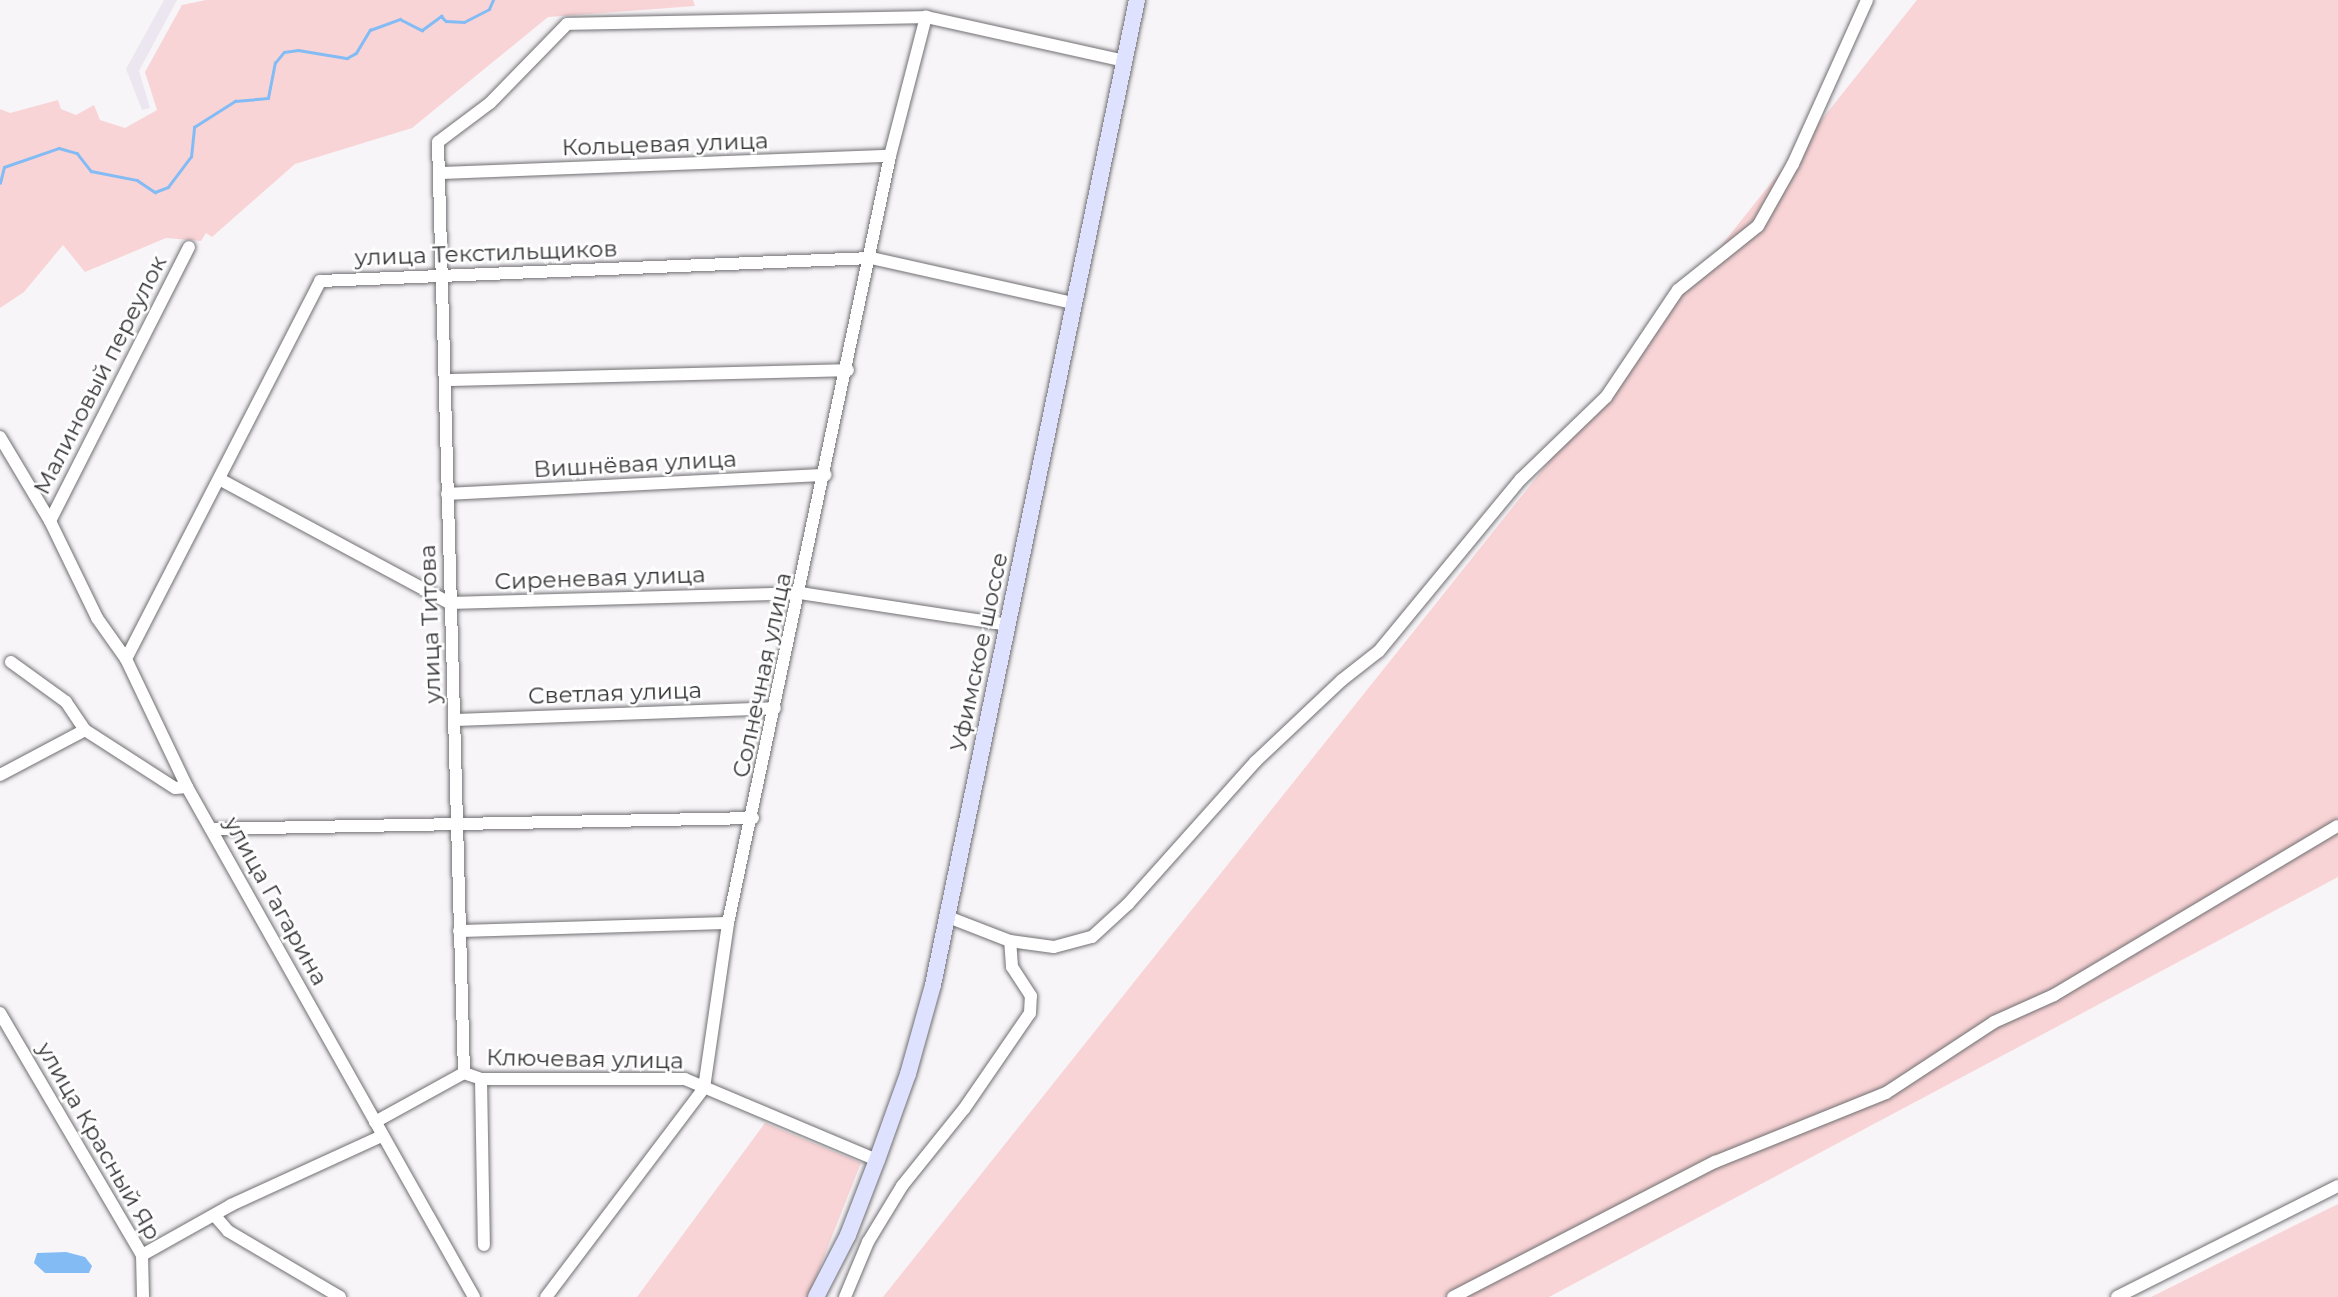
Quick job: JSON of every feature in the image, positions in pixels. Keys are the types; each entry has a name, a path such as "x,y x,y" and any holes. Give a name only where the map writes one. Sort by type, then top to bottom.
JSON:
{"main road":[{"name":"Уфимское шоссе","path":"816,1297 848,1235 908,1074 948,917 1137,0"}],"street":[{"path":"948,917 1010,941 1054,947 1092,937 1128,904 1255,762 1342,680 1379,651 1521,479 1606,397 1678,290 1758,226 1793,164 1867,0"},
{"path":"926,17 1125,61"},
{"name":"Солнечная улица","path":"546,1297 704,1088 728,923 826,475 890,156 926,17"},
{"name":"улица Титова","path":"464,1073 455,822 455,720 449,603 447,380 438,142 490,103 568,24 926,17"},
{"name":"Кольцевая улица","path":"441,173 890,156"},
{"name":"Малиновый переулок","path":"50,521 189,247"},
{"name":"улица Текстильщиков","path":"126,659 221,480 320,281 871,258 1073,303"},
{"path":"447,380 848,370"},
{"path":"0,437 50,521"},
{"name":"Вишнёвая улица","path":"447,494 826,475"},
{"name":"Сиреневая улица","path":"221,480 449,603 800,593 1008,625"},
{"name":"улица Гагарина","path":"50,521 97,618 126,659 187,787 474,1297"},
{"path":"11,662 66,702 85,730 175,788 187,787"},
{"name":"Светлая улица","path":"455,720 775,708"},
{"path":"0,775 85,730"},
{"path":"212,829 753,818"},
{"path":"1453,1297 1715,1162 1886,1093 1994,1022 2054,995 2338,826"},
{"path":"459,931 728,923"},
{"path":"845,1297 868,1242 902,1186 964,1109 1030,1013 1031,996 1012,967 1010,941"},
{"name":"улица Красный Яр","path":"1,1012 142,1255 143,1297"},
{"name":"Ключевая улица","path":"375,1122 464,1073 481,1080 685,1079 877,1160"},
{"path":"481,1080 484,1245"},
{"path":"142,1255 286,1178 346,1156 382,1136"},
{"path":"2117,1297 2338,1186"},
{"path":"216,1217 228,1231 340,1297"}],"shaded area":[{"path":"164,0 177,0 139,71 150,108 142,110 126,69"},
{"path":"206,0 693,0 695,6 548,17 412,128 295,164 212,237 206,233 201,241 166,238 85,272 63,245 24,292 0,308 0,109 10,113 58,100 61,109 76,115 94,105 100,120 125,128 157,110 145,72 182,5"},
{"path":"1917,0 2338,0 2338,877 1549,1297 883,1297"},
{"path":"765,1123 861,1163 808,1297 637,1297"},
{"path":"2338,1204 2338,1297 2151,1297"}],"water":[{"path":"66,1252 85,1257 92,1266 89,1273 45,1273 34,1263 37,1253"}],"waterway":[{"path":"0,183 4,167 59,148 77,153 91,171 137,180 155,192 168,187 191,157 194,127 235,101 268,98 275,63 284,52 298,50 347,58 356,53 370,30 400,19 422,30 441,16 446,21 464,22 489,9 493,0"}]}
